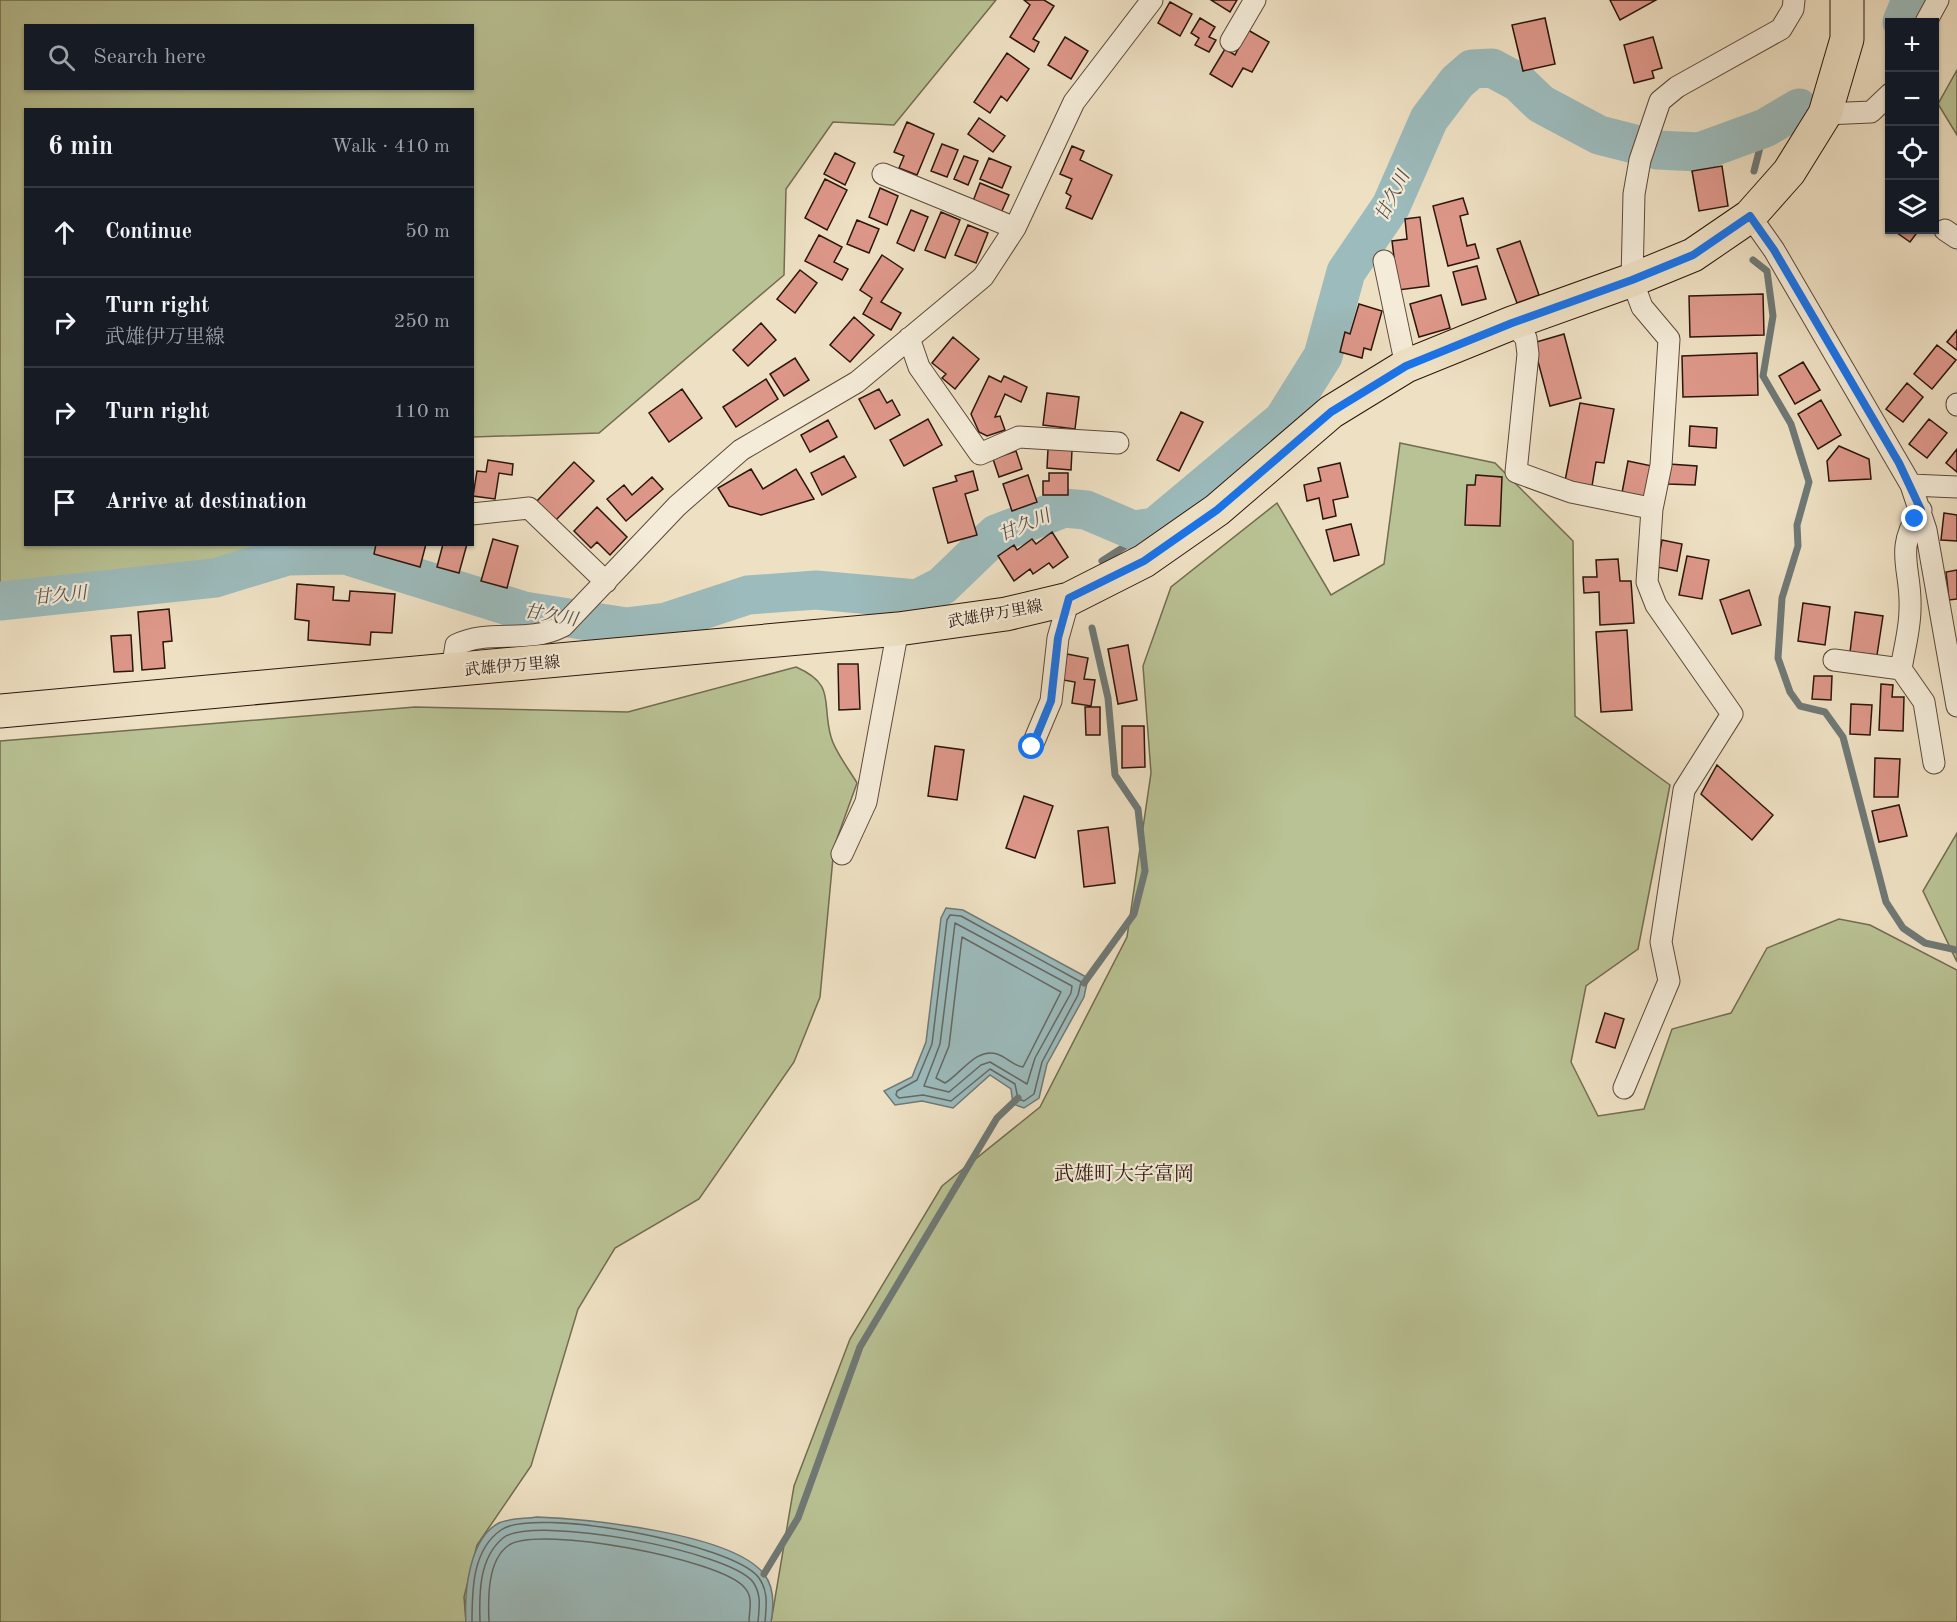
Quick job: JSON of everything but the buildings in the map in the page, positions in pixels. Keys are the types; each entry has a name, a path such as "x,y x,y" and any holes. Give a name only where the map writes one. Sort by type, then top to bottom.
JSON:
{"main road":[{"name":"武雄伊万里線","path":"0,711 898,628 1006,614 1069,598 1153,555 1217,510 1331,412 1406,366 1512,323 1632,280 1693,255 1750,216 1789,172 1825,114 1847,39 1847,0"}],"street":[{"path":"452,670 456,645 469,639 546,634 563,626 677,506 741,450 857,382 982,277 1016,228 1074,102 1152,0"},
{"path":"1231,41 1255,0"},
{"path":"1624,1088 1669,981 1661,942 1684,790 1732,714 1656,605 1647,582 1652,509 1661,465 1669,339 1642,307 1632,280 1634,194 1640,160 1660,100 1677,87 1781,29 1793,9 1794,0"},
{"path":"1928,18 1938,0"},
{"path":"1825,114 1871,112 1885,99"},
{"path":"883,174 1016,228"},
{"path":"1750,216 1774,250 1911,484 1921,510 1957,706"},
{"path":"1384,261 1406,366"},
{"path":"1512,323 1526,338 1528,354 1516,472 1571,492 1645,507"},
{"path":"909,338 919,367 980,454 1019,437 1118,443"},
{"path":"1911,484 1957,487"},
{"path":"474,514 529,508 606,582"},
{"path":"1921,510 1915,519 1904,552 1911,608 1901,669 1924,702 1934,763"},
{"path":"1032,747 1051,701 1058,638 1069,598"},
{"path":"842,854 866,802 898,628"},
{"path":"1834,660 1901,669"}],"green space":[{"path":"0,0 996,0 894,125 833,122 786,189 784,275 599,433 474,437 474,108 24,108 24,546 308,546 258,580 0,612"},
{"path":"1957,70 1957,135 1939,106"},
{"path":"1400,443 1495,463 1573,541 1575,716 1670,785 1638,949 1586,986 1571,1062 1598,1116 1644,1109 1672,1029 1731,1013 1767,948 1839,919 1870,925 1957,970 1957,1622 771,1622 794,1486 850,1339 942,1186 1040,1107 1127,937 1151,773 1143,666 1171,587 1277,503 1331,595 1384,564"},
{"path":"796,667 809,674 822,688 833,743 857,783 834,847 820,997 794,1062 699,1199 615,1248 578,1309 531,1466 477,1545 464,1597 466,1622 0,1622 0,741 415,707 628,712"},
{"path":"1957,833 1957,962 1923,891"}],"water":[{"path":"946,908 963,910 1088,978 1084,997 1047,1064 1039,1098 1024,1108 1013,1104 1011,1089 990,1075 953,1108 922,1101 895,1105 884,1091 912,1077 926,1042 941,918"},
{"path":"537,1517 622,1525 691,1538 722,1548 747,1560 768,1579 773,1597 771,1622 466,1622 466,1596 470,1567 481,1541 489,1530 503,1521"}],"waterway":[{"name":"甘久川","path":"1904,18 1911,0"},
{"name":"甘久川","path":"0,601 215,578 287,556 345,555 524,611 626,627 666,622 748,595 816,590 917,599 942,586 996,534 1064,508 1086,510 1133,530 1155,527 1283,420 1323,356 1346,272 1391,206 1429,119 1457,82 1472,69 1492,68 1518,82 1541,104 1599,135 1658,150 1699,152 1765,128 1799,108"},
{"path":"1754,171 1765,128"},
{"path":"1753,260 1767,271 1773,316 1763,376 1791,424 1809,482 1797,525 1798,546 1782,598 1778,658 1790,692 1800,706 1825,712 1843,737 1886,902 1903,928 1925,943 1957,950"},
{"path":"1102,561 1155,527"},
{"path":"1084,983 1134,914 1145,871 1138,809 1115,775 1108,698 1092,628"},
{"path":"764,1574 798,1518 860,1347 997,1118 1018,1098"}],"district":[{"name":"武雄町大字富岡","path":"1124,1173"}],"route":[{"path":"1032,747 1051,701 1058,638 1069,598 1144,561 1217,510 1331,412 1406,366 1512,323 1632,280 1693,255 1750,216 1774,250 1911,484 1921,510 1915,519"}]}
